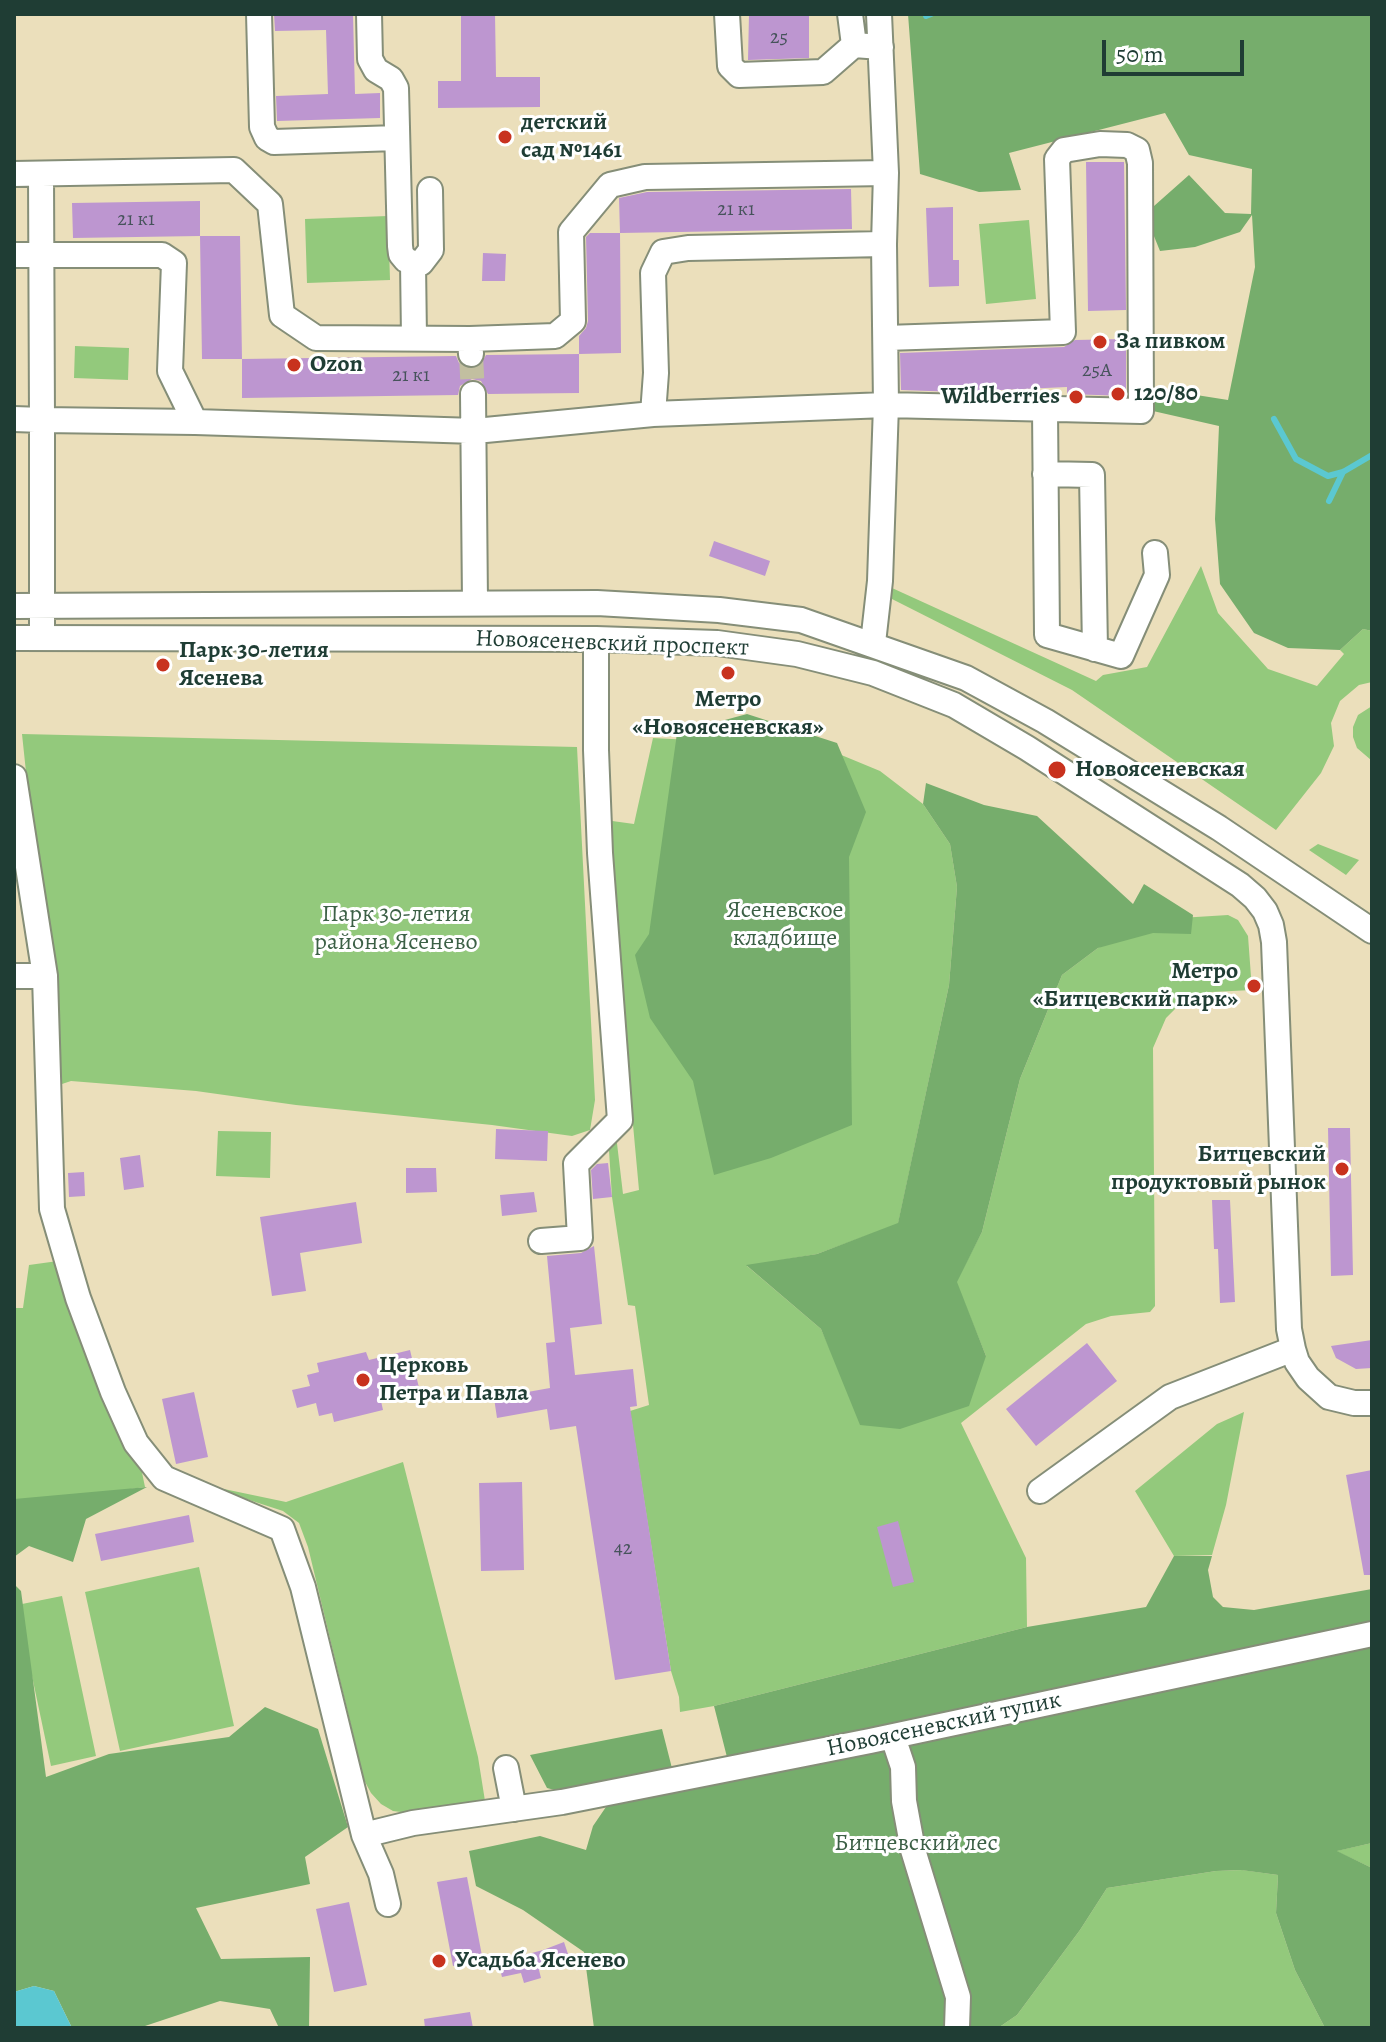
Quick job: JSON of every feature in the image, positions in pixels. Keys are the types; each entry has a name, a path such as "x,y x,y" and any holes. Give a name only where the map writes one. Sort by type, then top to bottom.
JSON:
{"street":[{"path":"259,14 262,127 267,138 274,142 397,138"},
{"path":"369,14 370,59 376,70 391,79 396,88 400,246 401,254 413,263 421,263 428,258 431,250 430,190"},
{"path":"727,14 730,66 739,75 823,72 854,45 881,47"},
{"path":"850,14 854,45"},
{"path":"873,643 880,581 886,405 886,173 879,14"},
{"path":"14,419 475,431 653,414 886,405 1141,411 1140,163 1137,150 1127,145 1100,144 1064,150 1057,159 1063,332 886,338"},
{"path":"14,174 234,170 270,204 282,315 316,338 414,338 471,347 555,336 573,321 571,232 610,185 645,177 886,173"},
{"path":"41,174 42,638"},
{"path":"653,414 656,373 653,273 663,252 688,248 884,244"},
{"path":"14,255 162,255 174,263 170,371 195,422"},
{"path":"413,263 414,338"},
{"path":"473,394 475,602"},
{"path":"1045,410 1047,635 1121,656 1157,575 1155,553"},
{"path":"1045,474 1092,475 1095,649"},
{"name":"Новоясеневский проспект","path":"14,606 597,603 719,610 801,620 966,678 1045,721 1219,828 1372,931"},
{"name":"Новоясеневский проспект","path":"14,638 596,639 717,643 797,654 887,678 954,705 1027,748 1214,868 1255,898 1271,925 1274,942 1289,1329 1293,1349 1297,1362 1308,1378 1329,1397 1354,1403 1372,1403"},
{"path":"541,1241 580,1238 576,1164 620,1120 600,853 596,639"},
{"path":"14,777 45,976 52,1209 78,1298 136,1443 164,1478 282,1529 303,1587 364,1835 381,1874 388,1904"},
{"path":"14,976 45,976"},
{"path":"1040,1491 1170,1397 1293,1349"},
{"name":"Новоясеневский тупик","path":"364,1835 413,1823 562,1802 893,1737 1372,1634"},
{"path":"893,1737 903,1767 904,1801 913,1850 958,1997 957,2028"},
{"path":"506,1768 514,1809"}],"green space":[{"path":"908,14 1372,14 1372,631 1363,629 1340,650 1288,648 1254,633 1220,584 1215,519 1219,426 1153,411 1154,400 1190,394 1228,400 1255,267 1252,215 1240,232 1195,247 1160,251 1145,214 1189,175 1225,213 1251,214 1252,169 1189,155 1165,113 1009,153 1021,190 979,192 920,174"},
{"path":"388,216 390,280 307,283 305,219"},
{"path":"1029,220 1036,299 986,304 979,224"},
{"path":"75,346 129,348 128,380 74,378"},
{"path":"1201,566 1218,613 1268,669 1317,686 1344,654 1340,650 1363,629 1372,631 1372,682 1359,685 1340,701 1331,723 1334,746 1321,773 1276,830 1072,690 890,598 892,588 1096,681 1103,675 1147,667"},
{"path":"1372,706 1371,760 1357,748 1353,727 1358,715"},
{"name":"Ясеневское кладбище","path":"747,714 837,743 866,812 849,857 852,1125 771,1158 714,1175 693,1081 650,1018 635,955 649,934 677,733"},
{"name":"Парк 30-летия района Ясенево","path":"22,734 577,747 595,1100 590,1130 572,1136 196,1091 71,1081 59,1085"},
{"name":"Ясеневское кладбище","path":"653,738 822,747 880,771 923,804 950,844 957,887 949,985 898,1224 817,1254 747,1266 821,1329 833,1356 986,1356 956,1282 982,1232 1020,1079 1062,975 1098,948 1148,920 1228,915 1238,920 1248,936 1252,990 1212,992 1178,1006 1166,1018 1153,1048 1155,1306 1150,1312 1111,1316 1086,1324 961,1423 1026,1558 1027,1627 680,1712 630,1411 649,1405 635,1306 628,1305 612,1197 608,1135 616,1135 623,1194 639,1190 605,820 634,824"},
{"path":"926,783 984,805 1037,816 1133,904 1144,884 1193,915 1191,934 1153,933 1098,948 1062,975 1020,1079 982,1232 957,1282 986,1356 969,1406 900,1429 860,1425 821,1329 746,1265 817,1254 898,1223 949,985 957,887 950,844 923,804"},
{"path":"1318,844 1359,860 1346,875 1309,850"},
{"path":"218,1131 271,1132 270,1178 216,1176"},
{"path":"58,1261 139,1458 145,1487 14,1505 14,1308 23,1308 29,1265"},
{"path":"1244,1412 1226,1505 1212,1555 1174,1556 1135,1491 1217,1424"},
{"path":"403,1462 478,1757 485,1801 408,1813 393,1811 381,1804 364,1780 308,1547 299,1523 283,1511 200,1484 286,1502"},
{"path":"147,1487 86,1519 73,1562 29,1546 14,1557 14,1499"},
{"name":"Битцевский лес","path":"1174,1556 1212,1556 1208,1570 1213,1597 1223,1607 1254,1610 1372,1589 1372,1843 1337,1851 1372,1868 1372,2028 1325,2028 1295,1970 1276,1913 1278,1875 1241,1870 1216,1871 1107,1888 1017,2015 998,2028 594,2028 584,1952 523,1910 476,1886 469,1851 540,1836 586,1850 593,1826 608,1804 547,1788 530,1755 662,1729 675,1780 730,1769 714,1706 1027,1627 1146,1607"},
{"path":"199,1567 234,1726 120,1751 85,1592"},
{"path":"14,1584 21,1591 46,1777 109,1754 229,1737 265,1707 318,1729 348,1827 305,1857 310,1884 196,1908 221,1959 310,1957 309,2028 279,2028 270,2009 220,2001 139,2028 72,2028 54,1991 34,1986 14,1992"},
{"path":"62,1596 96,1756 51,1766 17,1605"},
{"path":"1372,1843 1372,1868 1336,1851"},
{"path":"1242,1870 1278,1875 1276,1913 1295,1970 1325,2028 998,2028 1017,2015 1107,1888 1216,1871"}],"water":[{"path":"34,1986 54,1991 72,2028 14,2028 14,1992"}],"building":[{"path":"274,14 353,14 355,94 380,93 380,118 277,121 276,96 328,94 326,30 275,31"},
{"path":"461,14 495,14 496,77 540,77 540,107 438,108 438,81 461,81"},
{"path":"749,14 809,14 809,58 748,60"},
{"path":"1086,162 1124,162 1126,310 1088,311"},
{"path":"851,189 852,229 620,233 619,198 647,192"},
{"path":"200,201 200,236 73,238 72,203"},
{"path":"953,207 953,260 959,260 959,286 929,287 926,208"},
{"path":"590,233 620,233 621,353 579,354 579,336 588,321 586,237"},
{"path":"200,236 240,236 242,359 202,359"},
{"path":"483,253 506,254 505,281 482,281"},
{"path":"1126,339 1126,396 1067,394 1067,387 957,392 901,390 900,353 1064,347 1075,340"},
{"path":"579,354 579,393 488,394 481,381 472,379 460,386 458,395 242,398 242,359 456,356 459,363 471,369 480,366 486,355"},
{"path":"714,541 770,561 765,576 709,556"},
{"path":"1328,1128 1350,1128 1353,1275 1331,1276"},
{"path":"496,1129 548,1131 547,1161 495,1159"},
{"path":"140,1155 144,1187 124,1190 120,1158"},
{"path":"608,1163 612,1197 593,1199 591,1170 597,1164"},
{"path":"406,1168 436,1168 437,1192 406,1193"},
{"path":"84,1172 85,1196 69,1197 68,1173"},
{"path":"534,1192 537,1212 502,1216 500,1195"},
{"path":"1212,1200 1230,1200 1235,1302 1220,1303"},
{"path":"356,1202 362,1243 300,1253 306,1291 272,1296 260,1217"},
{"path":"594,1246 602,1324 570,1328 575,1375 633,1369 637,1406 630,1407 671,1671 615,1680 576,1426 550,1430 547,1409 497,1418 494,1398 550,1388 546,1343 555,1342 547,1256 581,1253"},
{"path":"1372,1340 1372,1368 1356,1369 1336,1358 1331,1346"},
{"path":"1087,1343 1117,1381 1036,1446 1006,1409"},
{"name":"Церковь Петра и Павла","path":"410,1350 420,1392 381,1401 383,1410 334,1422 332,1413 319,1416 316,1403 297,1408 292,1390 310,1386 307,1375 319,1372 317,1363 366,1352 369,1360"},
{"path":"194,1392 208,1457 176,1464 162,1399"},
{"path":"1372,1470 1372,1575 1364,1575 1346,1475"},
{"path":"522,1482 524,1570 481,1571 479,1483"},
{"path":"189,1515 194,1542 101,1561 95,1534"},
{"path":"898,1521 914,1582 893,1587 877,1527"},
{"path":"467,1877 483,1961 453,1966 437,1882"},
{"path":"349,1902 367,1985 334,1992 316,1909"},
{"path":"564,1942 570,1960 539,1970 541,1978 524,1983 521,1973 502,1977 498,1962"},
{"path":"470,2012 473,2028 425,2028 424,2019"}],"waterway":[{"path":"926,16 931,14"},
{"path":"1274,419 1296,459 1328,476 1343,472 1372,455"},
{"path":"1329,501 1343,472"}],"tunnel":[{"path":"471,355 473,394"}],"place":[{"name":"детский сад №1461","path":"505,137"},
{"name":"За пивком","path":"1100,342"},
{"name":"Ozon","path":"294,365"},
{"name":"120/80","path":"1118,394"},
{"name":"Wildberries","path":"1076,397"},
{"name":"Парк 30-летия Ясенева","path":"163,665"},
{"name":"Метро «Новоясеневская»","path":"728,673"},
{"name":"Новоясеневская","path":"1057,770"},
{"name":"Метро «Битцевский парк»","path":"1254,986"},
{"name":"Битцевский продуктовый рынок","path":"1342,1169"},
{"name":"Церковь Петра и Павла","path":"363,1380"},
{"name":"Усадьба Ясенево","path":"439,1961"}]}
